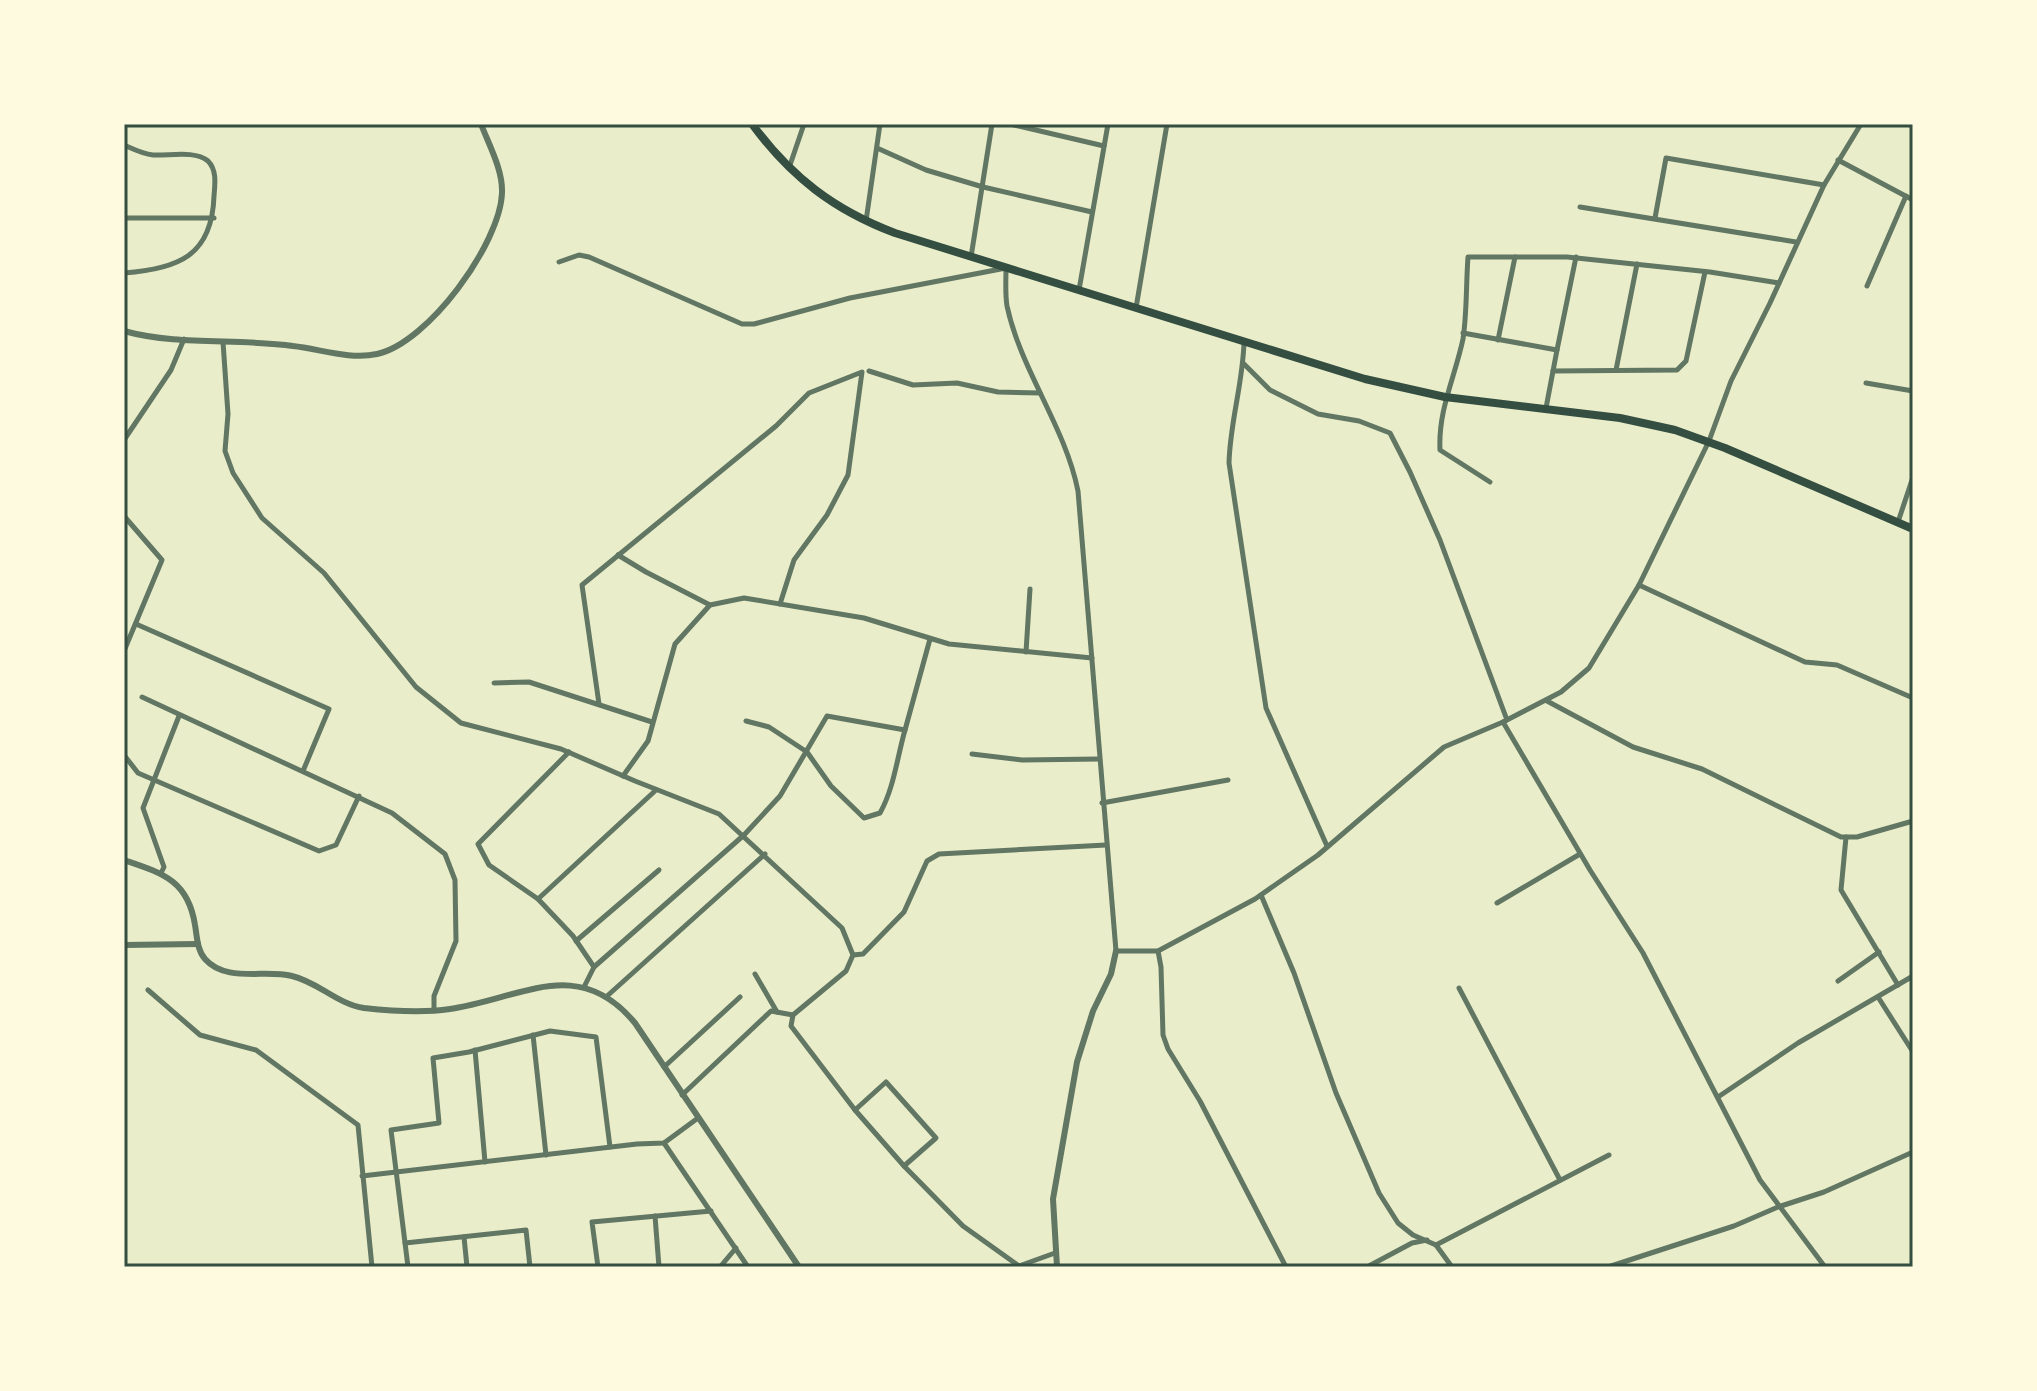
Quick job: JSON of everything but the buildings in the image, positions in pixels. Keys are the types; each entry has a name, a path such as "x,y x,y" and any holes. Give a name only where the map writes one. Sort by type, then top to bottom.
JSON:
{"main road":[{"path":"752,124 789,168 832,204 866,222 970,258 1365,379 1445,397 1641,422 1709,441 1913,529"}],"street":[{"path":"124,331 184,339 291,345 358,356 377,354 399,346 439,313 493,230 503,190 481,124"},
{"path":"789,168 804,124"},
{"path":"866,222 880,124"},
{"path":"970,258 992,124"},
{"path":"1010,124 1104,146"},
{"path":"1079,291 1108,124"},
{"path":"1136,309 1167,124"},
{"path":"1116,951 1158,951 1261,895 1327,846 1444,747 1505,721 1561,692 1589,668 1639,585 1709,441 1731,381 1796,242 1824,185 1861,124"},
{"path":"124,145 150,155 198,156 205,158 214,170 214,218 204,240 188,257 167,268 124,273"},
{"path":"877,148 926,170 983,187 1092,212"},
{"path":"1655,218 1666,158 1824,185"},
{"path":"1838,160 1913,200"},
{"path":"1867,286 1906,196"},
{"path":"1580,207 1796,242"},
{"path":"124,218 214,218"},
{"path":"559,262 579,255 589,257 742,324 754,324 850,298 1006,268 1006,302 1013,330 1063,443 1078,491 1116,951 1111,974 1093,1011 1077,1062 1053,1199 1057,1267"},
{"path":"1490,482 1440,450 1439,431 1445,397 1463,333 1468,257 1576,257 1779,283"},
{"path":"1498,340 1515,257"},
{"path":"1546,410 1576,257"},
{"path":"1616,370 1637,264"},
{"path":"1553,371 1677,370 1686,361 1705,272"},
{"path":"1463,333 1557,350"},
{"path":"124,440 171,370 184,339"},
{"path":"223,342 228,414 225,451 233,473 262,518 324,573 416,687 461,723 569,752 719,814 744,835 842,928 853,955 846,971 793,1015 791,1026 855,1110 963,1226 1018,1266 1055,1253"},
{"path":"1244,342 1229,463 1266,708 1327,846"},
{"path":"1243,363 1270,390 1318,414 1359,421 1390,433 1440,540 1505,721 1580,854 1643,953 1742,1148 1778,1207 1825,1267"},
{"path":"869,371 913,385 957,383 998,392 1040,393"},
{"path":"599,704 582,585 776,426 809,393 862,372 848,475 827,515 794,560 780,604"},
{"path":"1866,383 1913,391"},
{"path":"1897,522 1913,477"},
{"path":"124,516 162,560 124,651"},
{"path":"618,555 710,605"},
{"path":"1639,585 1805,662 1837,665 1913,698"},
{"path":"1026,652 1030,589"},
{"path":"623,776 648,741 675,644 710,605 744,598 864,618 949,644 1092,658"},
{"path":"136,624 329,709 303,771"},
{"path":"746,721 769,727 807,752 831,786 864,818 880,813 891,793 930,639"},
{"path":"494,683 529,682 652,722"},
{"path":"142,697 392,813 445,854 455,880 456,941 434,996 434,1010"},
{"path":"1546,700 1633,747 1702,769 1846,837 1857,837 1913,821"},
{"path":"161,873 164,867 143,808 179,716"},
{"path":"584,987 594,967 744,835 780,796 827,716 905,730"},
{"path":"569,752 478,844 489,865 538,899 576,941 594,967"},
{"path":"972,754 1022,760 1099,759"},
{"path":"124,755 138,773 319,851 336,845 359,796"},
{"path":"1102,803 1228,780"},
{"path":"538,899 656,790"},
{"path":"1846,837 1841,890 1898,985"},
{"path":"853,955 863,954 904,912 927,861 939,854 1106,845"},
{"path":"606,997 765,854"},
{"path":"1497,903 1580,854"},
{"path":"124,860 161,873 176,883 185,895 194,919 201,954 218,969 233,973 295,976 340,1001 360,1007 434,1010 471,1005 552,985 584,987 606,997 635,1023 799,1267"},
{"path":"576,941 659,870"},
{"path":"1261,895 1299,988 1336,1093 1379,1193 1398,1223 1413,1235 1436,1245 1452,1267"},
{"path":"124,945 198,944"},
{"path":"1158,951 1163,1035 1168,1049 1200,1101 1286,1267"},
{"path":"1838,981 1879,952"},
{"path":"755,974 778,1013"},
{"path":"1718,1097 1798,1043 1913,976"},
{"path":"1459,988 1560,1180"},
{"path":"148,990 200,1035 256,1050 358,1125 372,1267"},
{"path":"664,1067 740,997"},
{"path":"1878,997 1913,1052"},
{"path":"682,1095 771,1011 793,1015"},
{"path":"408,1267 391,1130 439,1123 433,1058 550,1031 596,1037 610,1147"},
{"path":"533,1035 546,1155"},
{"path":"475,1050 485,1162"},
{"path":"855,1110 886,1082 936,1138 904,1166"},
{"path":"362,1176 664,1143 698,1118"},
{"path":"664,1143 748,1267"},
{"path":"1608,1267 1734,1226 1824,1192 1913,1152"},
{"path":"1436,1245 1609,1155"},
{"path":"598,1267 592,1222 711,1211"},
{"path":"655,1216 659,1267"},
{"path":"405,1243 526,1230 530,1267"},
{"path":"464,1237 467,1267"},
{"path":"1367,1267 1412,1243 1427,1240"},
{"path":"720,1267 736,1248"}]}
